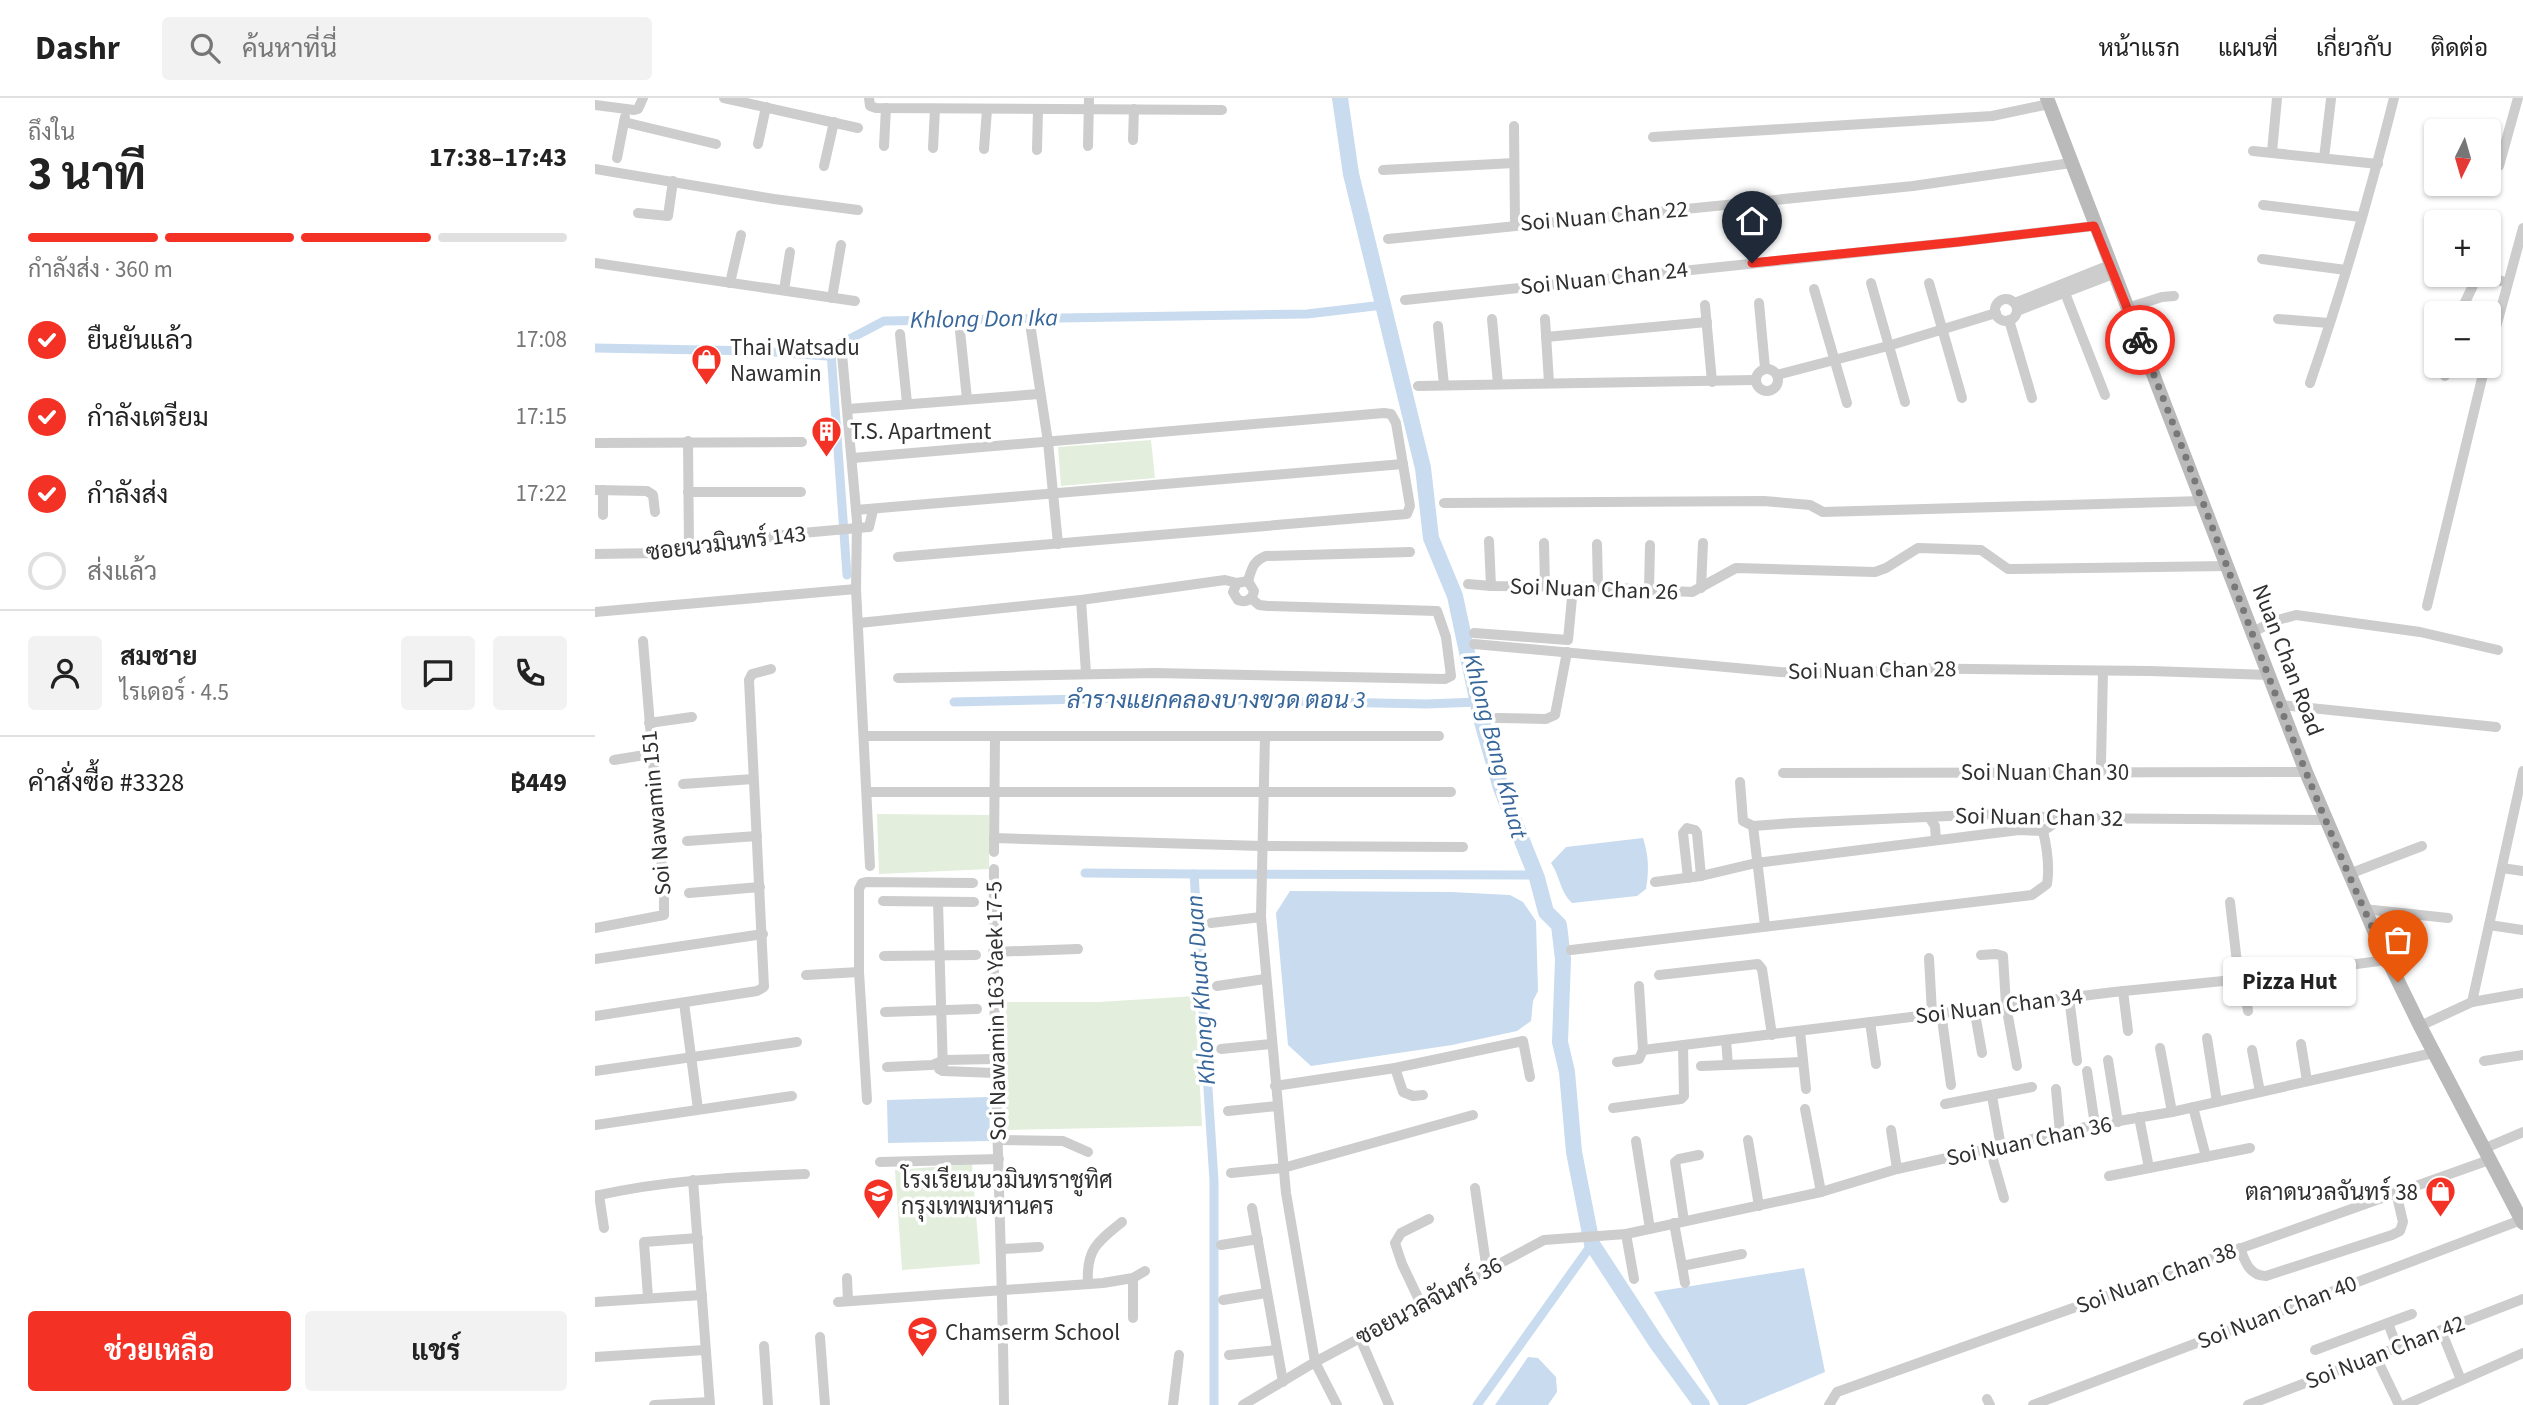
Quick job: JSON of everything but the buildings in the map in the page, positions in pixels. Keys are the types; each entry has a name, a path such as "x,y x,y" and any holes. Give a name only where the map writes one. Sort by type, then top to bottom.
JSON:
{"main road":[{"name":"Nuan Chan Road","path":"2048,101 2111,270 2326,820 2387,960 2522,1221"}],"street":[{"path":"595,105 626,110 638,108 643,98"},
{"path":"724,98 858,128"},
{"path":"869,98 873,108 1038,109 1089,103 1134,109 1222,110"},
{"path":"2271,152 2277,98"},
{"path":"2310,383 2378,164 2394,98"},
{"path":"2501,159 2518,98"},
{"path":"2324,158 2330,99"},
{"path":"1653,137 1979,117 2048,101"},
{"path":"1088,146 1089,103"},
{"path":"758,144 766,107"},
{"path":"884,146 886,108"},
{"path":"933,148 935,109"},
{"path":"1037,150 1038,109"},
{"path":"1132,140 1134,109"},
{"path":"617,158 626,110"},
{"path":"984,149 987,110"},
{"path":"624,122 716,144"},
{"path":"824,166 834,122"},
{"path":"1514,125 1515,225"},
{"path":"2253,150 2378,164"},
{"path":"1383,170 1514,163"},
{"name":"Soi Nuan Chan 22","path":"1388,239 1913,186 2071,163"},
{"path":"595,169 858,210"},
{"path":"638,213 668,216 673,181"},
{"path":"2263,205 2361,218"},
{"name":"Soi Nuan Chan 24","path":"1405,300 2094,226"},
{"path":"2501,306 2523,228"},
{"path":"730,283 741,235"},
{"path":"832,298 841,245"},
{"path":"784,290 790,252"},
{"path":"2262,260 2346,270"},
{"path":"595,263 855,301"},
{"path":"2016,307 2066,293 2111,270"},
{"path":"2016,307 2111,270"},
{"path":"2466,301 2477,277 2492,277 2507,283"},
{"path":"1871,283 1905,402"},
{"path":"1929,283 1962,398"},
{"path":"1814,289 1847,403"},
{"path":"2066,293 2105,395"},
{"path":"2127,307 2174,296"},
{"path":"2009,299 2016,307 2015,317 2009,320 2001,320 1996,313 1997,304 2002,300 2009,299"},
{"path":"1759,303 1765,369"},
{"path":"1705,305 1712,382"},
{"path":"1777,375 1888,346 1996,313"},
{"path":"2278,318 2329,323"},
{"path":"1492,319 1498,384"},
{"path":"1545,319 1549,383"},
{"path":"2009,320 2032,398"},
{"path":"1546,337 1706,322"},
{"path":"1438,326 1444,385"},
{"path":"1031,330 1048,442 1058,544"},
{"path":"960,331 967,399"},
{"path":"900,334 907,404"},
{"path":"842,355 849,409 857,528 856,589 870,866"},
{"path":"1765,369 1772,370 1777,375 1777,383 1769,391 1761,390 1755,380 1758,372 1765,369"},
{"path":"2427,606 2482,378"},
{"path":"1418,386 1755,380"},
{"path":"849,409 1039,394"},
{"path":"853,458 1384,413 1391,414 1396,423 1410,506 1407,514 898,557"},
{"path":"688,441 689,549"},
{"path":"595,443 802,442"},
{"path":"856,510 1402,464"},
{"path":"603,515 599,490 651,492 655,512"},
{"path":"688,492 801,492"},
{"path":"1444,503 1764,501 1810,505 1823,512 2202,501"},
{"path":"857,528 869,527 873,510"},
{"name":"ซอยนวมินทร์ 143","path":"595,554 648,554 780,535 857,528"},
{"name":"Soi Nuan Chan 26","path":"1489,541 1491,586 1598,587 1692,592 1736,568 1875,572 1917,548 1982,550 2008,569 2228,566"},
{"path":"1544,543 1545,587"},
{"path":"1701,588 1703,543"},
{"path":"1597,544 1598,587"},
{"path":"1650,545 1650,589"},
{"path":"1237,583 1233,592 1238,600 1247,601 1254,591 1248,582 1252,565 1266,556 1409,552"},
{"path":"859,622 1080,600 1224,580 1248,582"},
{"path":"1468,584 1491,586"},
{"path":"1474,633 1568,640 1573,587"},
{"path":"595,612 856,589"},
{"path":"898,678 1086,673 1445,679 1451,676 1447,637 1437,611 1268,606 1259,605 1251,598"},
{"path":"1080,600 1086,673"},
{"path":"2253,632 2274,621 2295,615 2420,632 2498,650"},
{"name":"Soi Nawamin 151","path":"595,928 664,915 643,641"},
{"name":"Soi Nuan Chan 28","path":"1475,645 1830,674 1865,674 1891,668 2270,675"},
{"path":"1497,718 1544,719 1555,715 1567,652"},
{"path":"595,1016 762,989 766,982 749,680 752,674 771,669"},
{"path":"2101,762 2103,671"},
{"path":"2281,705 2496,727"},
{"path":"649,723 692,717"},
{"path":"864,736 1439,736"},
{"path":"994,852 995,736"},
{"path":"1265,736 1261,917 1283,1168 1315,1363 1337,1405"},
{"path":"614,760 651,754"},
{"path":"2472,1002 2502,868 2518,815 2523,771"},
{"name":"Soi Nuan Chan 30","path":"1783,773 2306,772"},
{"path":"683,784 753,779"},
{"path":"1739,782 1743,821 1753,826 1765,926"},
{"path":"867,792 1451,792"},
{"name":"Soi Nuan Chan 32","path":"1753,826 1993,814 2063,818 2326,820"},
{"path":"1930,817 1935,825 1936,840"},
{"path":"1655,882 1701,876 1756,863 2019,830 2043,831 2063,818"},
{"path":"1688,878 1683,833 1687,828 1697,833 1701,876"},
{"path":"1571,950 2032,895 2047,884 2048,880 2043,831"},
{"path":"687,841 757,836"},
{"path":"994,838 1262,846 1463,847"},
{"path":"2349,874 2422,846"},
{"path":"2502,868 2523,872"},
{"name":"Soi Nawamin 163 Yaek 17-5","path":"994,869 995,1073 1002,1249 1004,1405"},
{"path":"867,1100 859,972 858,895 862,883 973,883"},
{"path":"689,893 760,887"},
{"path":"883,901 974,902"},
{"path":"938,902 943,1071"},
{"path":"2230,902 2248,1011"},
{"path":"2364,909 2448,918"},
{"path":"1211,923 1261,917"},
{"path":"2489,925 2523,930"},
{"path":"595,959 763,934"},
{"path":"993,952 1078,949"},
{"path":"884,956 976,955"},
{"path":"1982,955 2003,956 2017,1066"},
{"path":"1929,958 1936,1013 1951,1085"},
{"name":"Soi Nuan Chan 34","path":"1617,1062 1639,1059 1643,1050 2387,960"},
{"path":"1659,975 1758,964 1762,970 1772,1035"},
{"path":"806,975 859,972"},
{"path":"1217,986 1265,979"},
{"path":"1639,985 1643,1050"},
{"path":"2123,991 2128,1031"},
{"path":"2420,1026 2472,1002 2523,993"},
{"path":"2069,997 2077,1061"},
{"path":"684,1003 698,1109"},
{"path":"1974,1008 1982,1053"},
{"path":"885,1012 977,1009"},
{"path":"1870,1022 1876,1064"},
{"path":"1800,1031 1806,1088"},
{"path":"2207,1038 2217,1102"},
{"path":"1726,1040 1728,1065"},
{"path":"1275,1086 1395,1068 1524,1041 1530,1077"},
{"path":"595,1071 797,1042"},
{"path":"1221,1049 1271,1044"},
{"path":"2301,1044 2307,1081"},
{"path":"1613,1108 1681,1099 1684,1092 1683,1045"},
{"path":"2160,1048 2172,1112"},
{"path":"2252,1050 2260,1092"},
{"name":"Soi Nuan Chan 36","path":"1626,1234 1821,1192 1897,1169 2095,1125 2172,1112 2433,1053"},
{"path":"2484,1061 2523,1055"},
{"path":"887,1067 932,1066 944,1060 995,1059"},
{"path":"2108,1060 2118,1122"},
{"path":"1701,1066 1803,1062"},
{"path":"932,1066 943,1071 995,1073"},
{"path":"1395,1068 1403,1092 1413,1096 1423,1095"},
{"path":"2087,1071 2095,1125"},
{"path":"1945,1104 2032,1087"},
{"path":"2056,1089 2060,1133"},
{"path":"595,1125 792,1096"},
{"path":"1992,1096 2001,1147"},
{"path":"1228,1111 1277,1106"},
{"path":"2193,1107 2206,1157"},
{"path":"1805,1109 1821,1192"},
{"path":"1231,1173 1283,1168 1473,1115"},
{"path":"2139,1117 2149,1168"},
{"path":"1891,1130 1897,1169"},
{"name":"Soi Nuan Chan 38","path":"1829,1405 1837,1392 2396,1192 2486,1155 2523,1132"},
{"path":"998,1140 1063,1141 1088,1152"},
{"path":"1748,1140 1759,1206"},
{"path":"1636,1141 1650,1229"},
{"path":"2109,1175 2250,1148"},
{"path":"1990,1149 2004,1198"},
{"path":"1685,1283 1675,1162 1699,1155"},
{"path":"880,1162 999,1159"},
{"path":"604,1228 597,1196 637,1187 693,1180 805,1174"},
{"path":"999,1179 1065,1177"},
{"path":"654,1405 710,1404 693,1180"},
{"path":"1475,1188 1487,1271"},
{"path":"2241,1248 2252,1271 2257,1276 2266,1276 2392,1235 2400,1231 2403,1222 2396,1192"},
{"path":"1252,1208 1283,1382"},
{"path":"1422,1306 1395,1244 1401,1233 1429,1219"},
{"name":"Soi Nuan Chan 40","path":"2033,1405 2522,1221"},
{"path":"1088,1283 1089,1256 1102,1239 1122,1222"},
{"path":"1626,1234 1634,1279"},
{"name":"ซอยนวลจันทร์ 36","path":"1245,1405 1315,1363 1536,1242 1626,1234"},
{"path":"648,1297 644,1242 698,1238"},
{"path":"1221,1245 1258,1239"},
{"path":"1002,1249 1039,1247"},
{"path":"1682,1266 1742,1254"},
{"path":"847,1278 843,1301 1103,1283 1133,1278 1145,1271"},
{"path":"1133,1278 1133,1318"},
{"path":"1223,1300 1266,1293"},
{"path":"595,1301 702,1295"},
{"name":"Soi Nuan Chan 42","path":"2248,1405 2523,1299"},
{"path":"2315,1350 2412,1314"},
{"path":"2388,1323 2397,1347"},
{"path":"2441,1330 2461,1380"},
{"path":"820,1337 825,1405"},
{"path":"1360,1338 1389,1405"},
{"path":"764,1346 768,1405"},
{"path":"595,1357 705,1350"},
{"path":"1229,1355 1276,1350"},
{"path":"2405,1405 2523,1353"},
{"path":"1173,1405 1179,1355"},
{"path":"2375,1355 2399,1405"}],"green space":[{"path":"1151,440 1155,478 1061,486 1058,447"},
{"path":"877,814 989,815 989,869 879,874"},
{"path":"1195,996 1202,1126 1006,1130 1006,1002 1099,1002"},
{"path":"972,1164 980,1264 902,1270 895,1170"}],"water":[{"path":"1643,838 1648,864 1646,889 1637,896 1572,903 1568,899 1551,863 1566,847"},
{"path":"1290,891 1451,892 1510,895 1523,902 1536,921 1538,991 1533,1001 1531,1021 1517,1031 1452,1045 1311,1066 1288,1045 1276,913"},
{"path":"989,1097 990,1141 888,1143 887,1100"},
{"path":"1804,1268 1825,1372 1746,1405 1719,1405 1654,1292"},
{"path":"1528,1357 1538,1358 1556,1377 1557,1392 1548,1405 1495,1405"}],"waterway":[{"name":"Khlong Bang Khuat","path":"1340,98 1351,174 1423,468 1431,538 1455,596 1482,722 1501,788 1537,878 1546,912 1559,925 1563,959 1560,1042 1567,1072 1574,1152 1592,1244 1656,1342 1702,1405"},
{"name":"Khlong Don Ika","path":"595,348 760,351 827,356 840,344 884,321 1307,314 1383,305"},
{"path":"831,352 847,575"},
{"name":"ลำรางแยกคลองบางขวด ตอน 3","path":"954,702 1134,698 1426,704 1478,702"},
{"path":"1085,873 1194,874"},
{"name":"Khlong Khuat Duan","path":"1214,1405 1214,1181 1194,874 1535,875"},
{"path":"1477,1405 1592,1244"}],"way so far":[{"path":"2140,340 2306,772 2398,982"}],"place":[{"name":"Thai Watsadu Nawamin","path":"707,387"},
{"name":"T.S. Apartment","path":"827,458"},
{"name":"Pizza Hut","path":"2398,982"},
{"name":"ตลาดนวลจันทร์ 38","path":"2441,1219"},
{"name":"โรงเรียนนวมินทราชูทิศ กรุงเทพมหานคร","path":"878,1220"},
{"name":"Chamserm School","path":"922,1359"}],"route":[{"path":"1752,263 2094,226 2140,340"}]}
